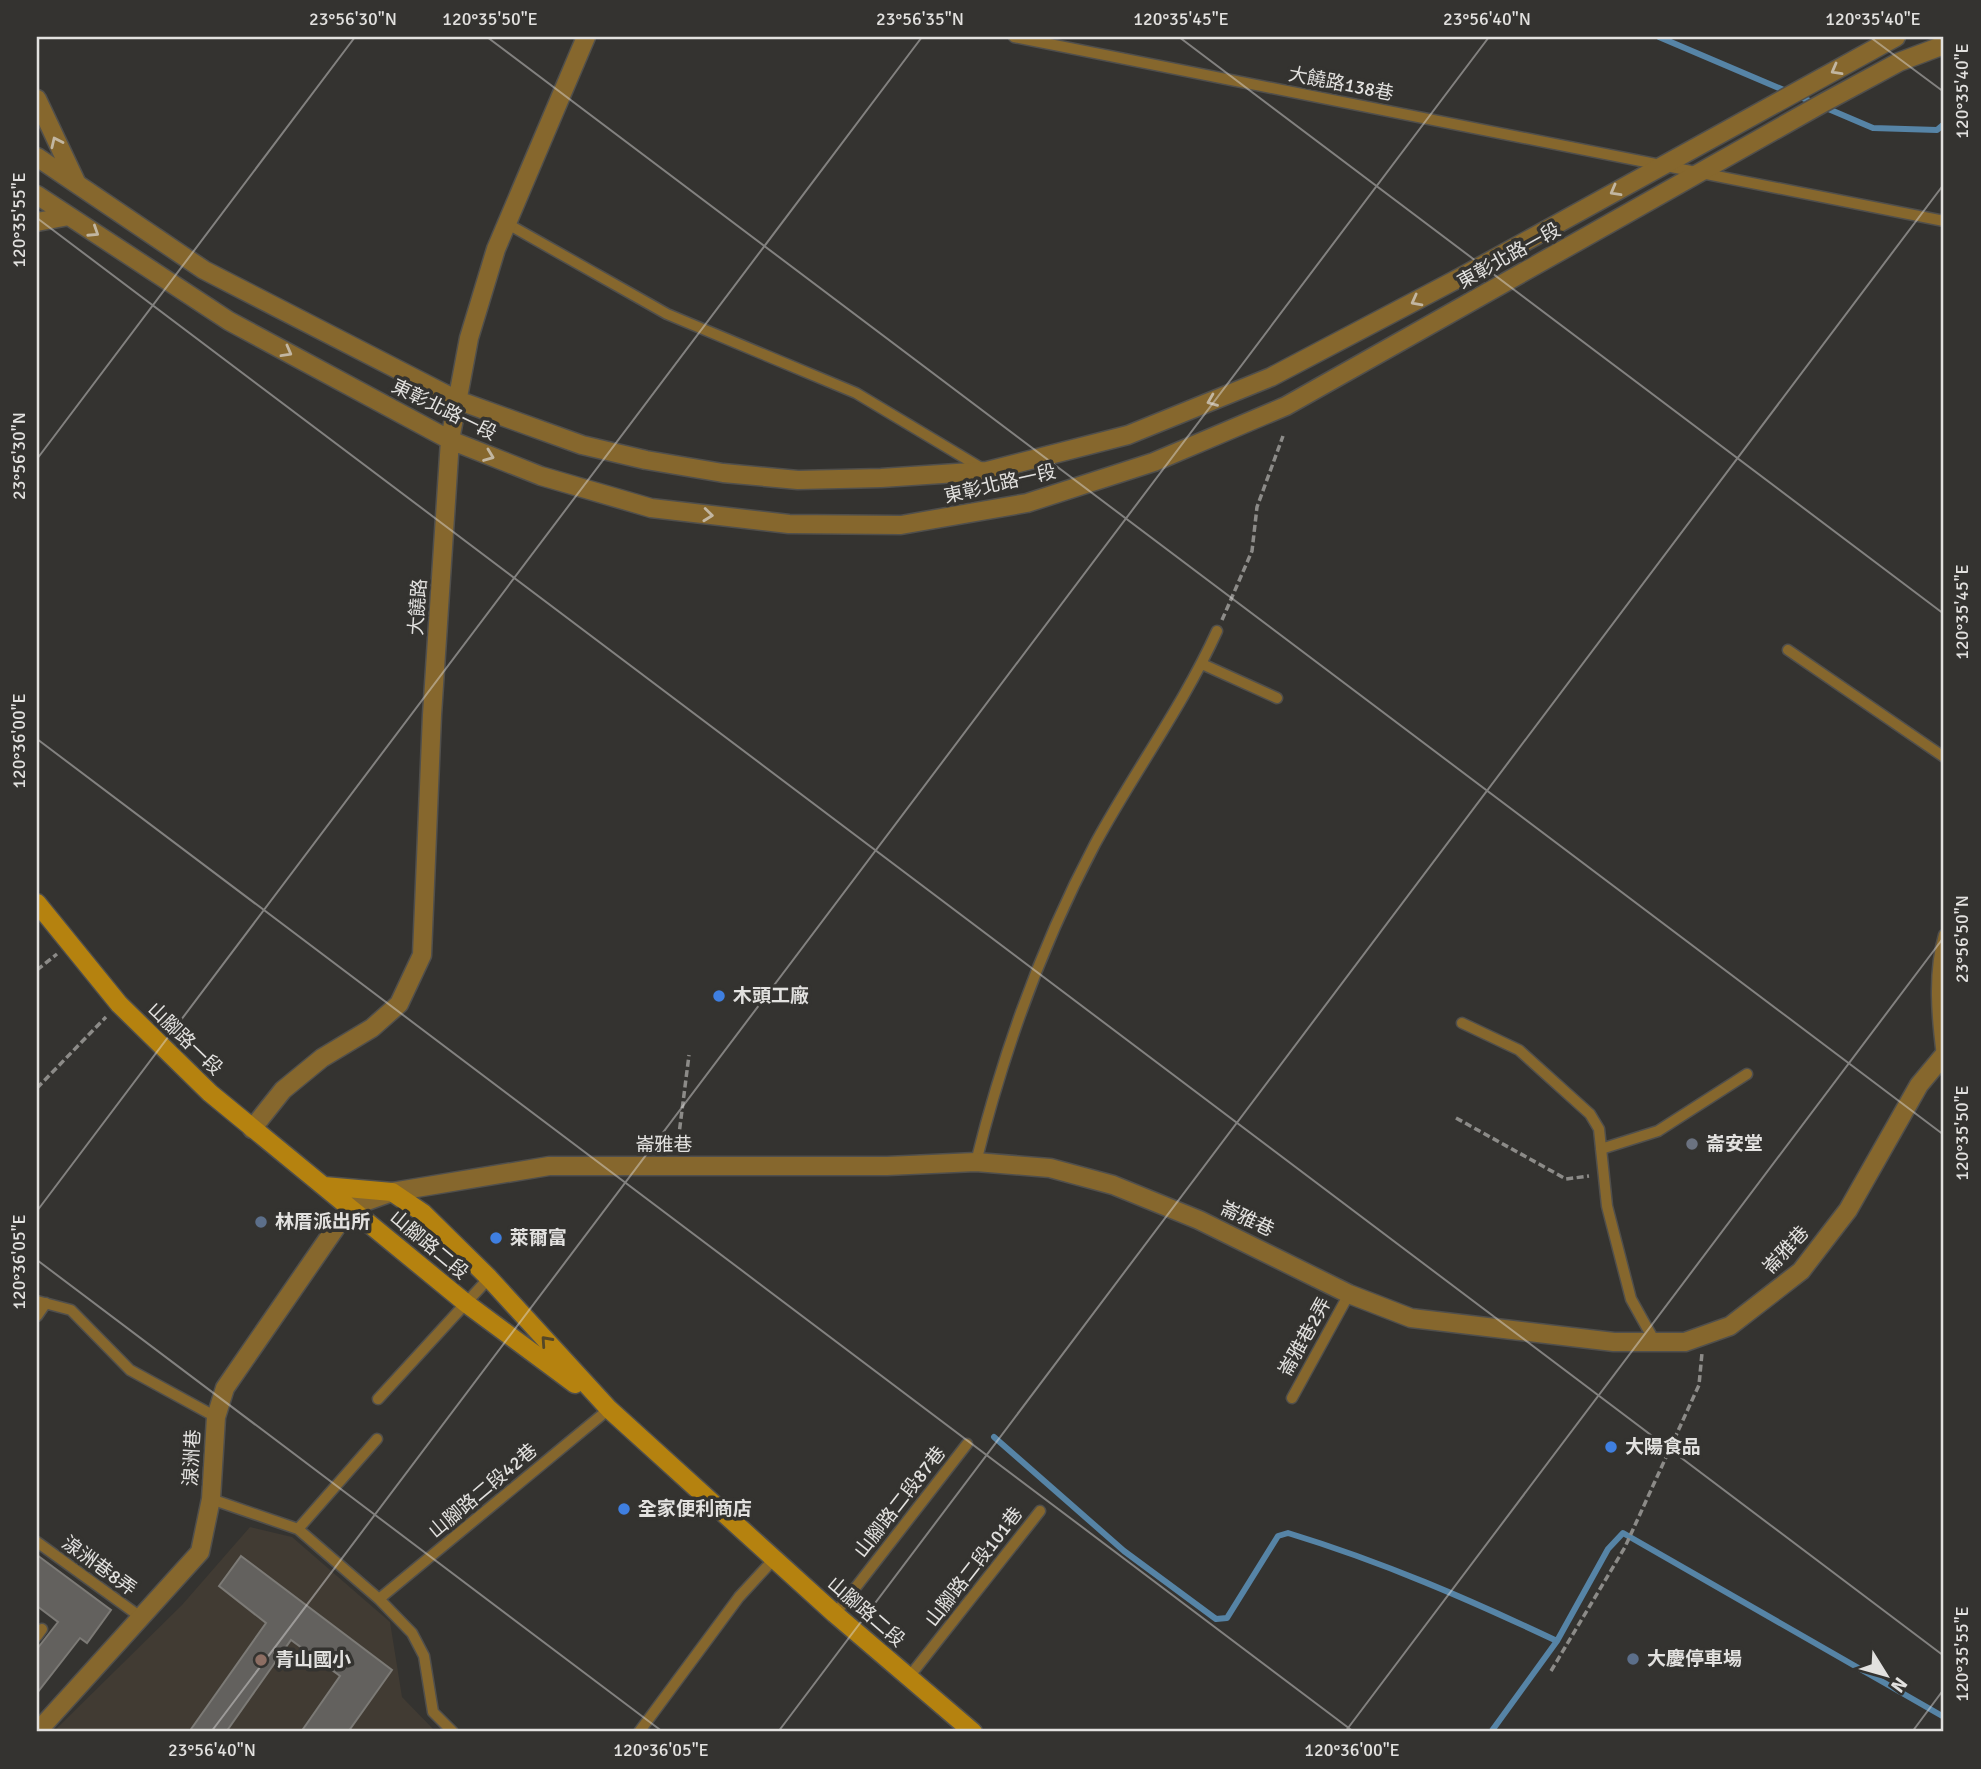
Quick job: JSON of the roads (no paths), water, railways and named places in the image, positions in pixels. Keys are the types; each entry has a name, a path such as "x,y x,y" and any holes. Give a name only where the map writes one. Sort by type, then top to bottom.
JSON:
{"main road":[{"name":"山腳路一段","path":"37,903 119,1004 252,1129 324,1186"},
{"name":"山腳路二段","path":"324,1186 392,1192 423,1213 489,1278 609,1409 835,1615 973,1732"},
{"name":"山腳路二段","path":"324,1186 467,1304 609,1409"}],"street":[{"name":"大饒路","path":"252,1129 283,1090 322,1058 372,1028 400,1004 422,955 432,715 450,440 468,338 506,223 586,37"},
{"name":"東彰北路一段","path":"37,157 204,270 457,400 582,445 723,473 798,480 881,478 987,471 1128,435 1271,377 1461,277 1895,37"},
{"name":"東彰北路一段","path":"37,195 229,321 450,440 541,476 651,508 789,524 901,525 1014,506 1154,462 1286,406 1899,62 1944,45"},
{"path":"37,99 76,184"},
{"path":"37,222 69,216"},
{"name":"崙雅巷","path":"392,1192 549,1167 887,1166 976,1162 1050,1168 1113,1185 1199,1220 1349,1294 1411,1318 1656,1344 1704,1337 1748,1314 1801,1271 1848,1210 1919,1085 1943,1056"},
{"path":"350,1207 392,1192"},
{"name":"湶洲巷","path":"37,1732 200,1552 211,1499 216,1417 225,1388 350,1207"}],"lane":[{"name":"大饒路138巷","path":"1014,37 1944,221"},
{"path":"506,223 667,314 856,393 987,471"},
{"path":"976,1162 997,1078 1053,935 1095,844 1202,664 1217,631"},
{"path":"1787,650 1944,757"},
{"path":"1202,664 1277,698"},
{"name":"崙雅巷","path":"1943,1056 1936,1016 1940,948 1944,935"},
{"path":"1462,1023 1519,1050 1590,1114 1599,1129 1607,1206 1631,1299 1656,1344"},
{"path":"1601,1149 1658,1131 1747,1074"},
{"path":"378,1399 489,1278"},
{"name":"崙雅巷2弄","path":"1292,1398 1349,1294"},
{"path":"37,1316 41,1302 71,1310 130,1370 216,1417"},
{"name":"山腳路二段42巷","path":"379,1600 609,1409"},
{"path":"298,1529 377,1439"},
{"name":"山腳路二段87巷","path":"835,1615 967,1444"},
{"path":"211,1499 298,1529 379,1600 412,1633 424,1656 433,1712 453,1732"},
{"name":"山腳路二段101巷","path":"909,1677 1041,1511"},
{"name":"湶洲巷8弄","path":"37,1542 142,1618"},
{"path":"639,1732 738,1597 774,1559"}],"waterway":[{"path":"1659,37 1873,128 1937,130 1944,124"},
{"path":"994,1437 1124,1551 1216,1619 1227,1618 1278,1536 1288,1533 1425,1582 1557,1641"},
{"path":"1491,1732 1557,1641 1608,1549 1623,1533 1944,1717"}],"place":[{"name":"木頭工廠","path":"719,996"},
{"name":"崙安堂","path":"1692,1144"},
{"name":"林厝派出所","path":"261,1222"},
{"name":"萊爾富","path":"496,1238"},
{"name":"大陽食品","path":"1611,1447"},
{"name":"全家便利商店","path":"624,1509"},
{"name":"大慶停車場","path":"1633,1659"},
{"name":"青山國小","path":"261,1660"}]}
